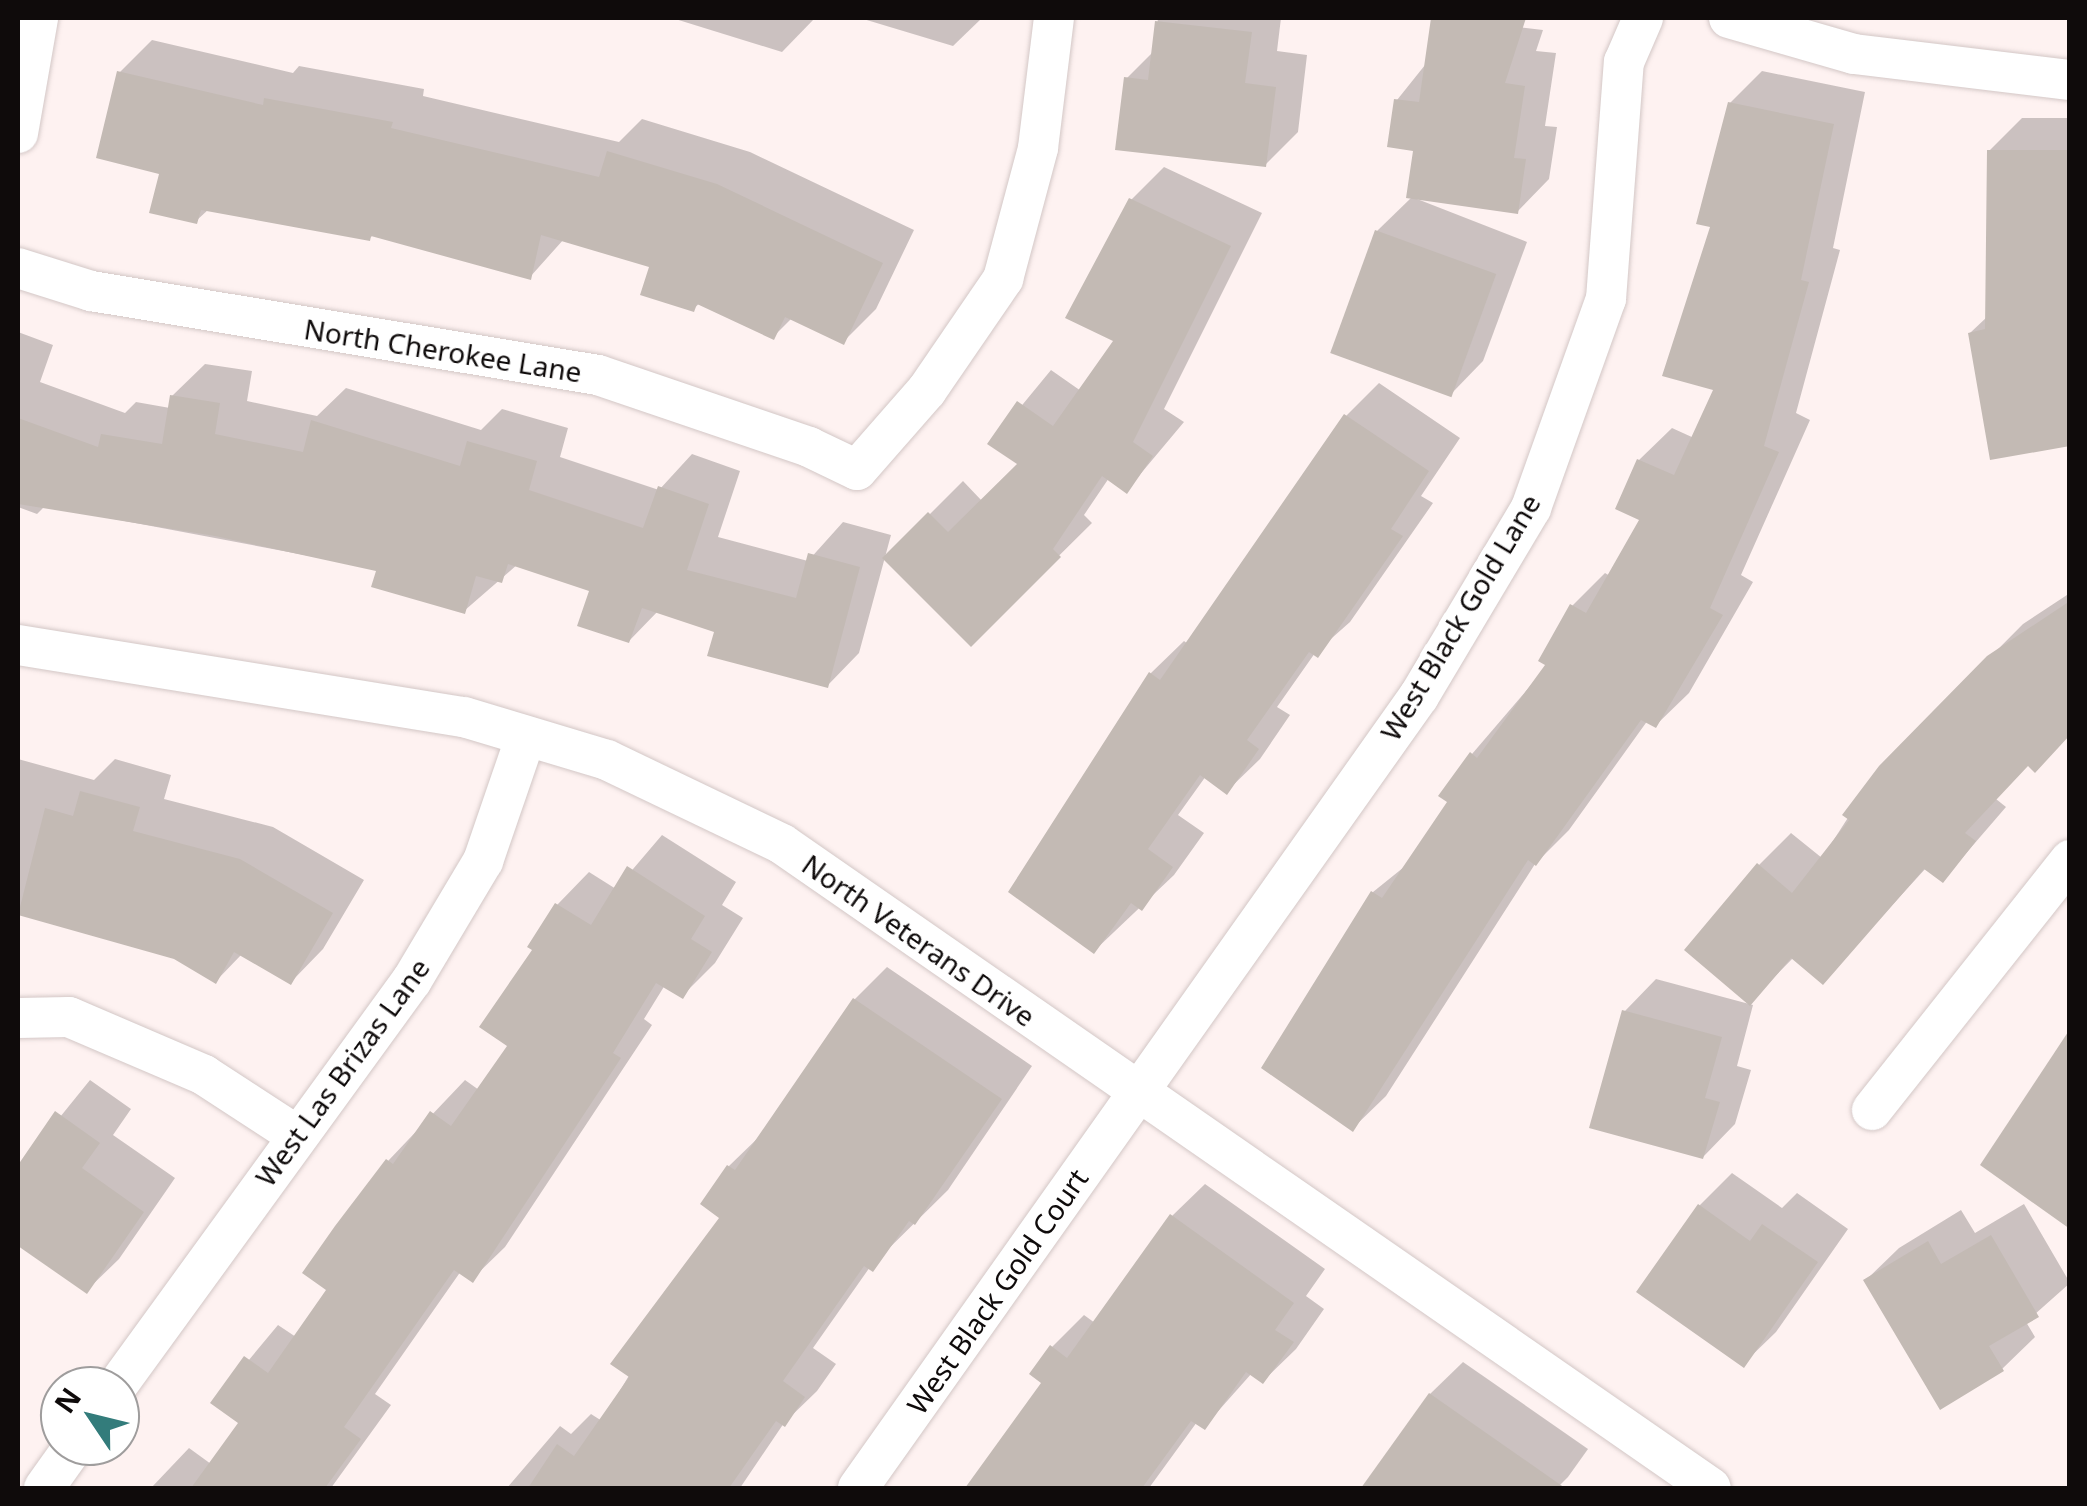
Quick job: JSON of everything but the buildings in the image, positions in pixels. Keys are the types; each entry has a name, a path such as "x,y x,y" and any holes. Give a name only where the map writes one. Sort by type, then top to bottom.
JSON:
{"street":[{"path":"18,132 38,18"},
{"name":"North Cherokee Lane","path":"18,268 91,291 598,375 808,447 857,470 926,390 1003,279 1038,148 1054,18"},
{"name":"West Black Gold Lane","path":"1136,1094 1420,696 1531,508 1606,299 1624,62 1643,18"},
{"path":"1730,18 1854,54 2070,80"},
{"name":"North Veterans Drive","path":"18,644 464,718 606,760 782,844 1136,1094 1710,1488"},
{"name":"West Las Brizas Lane","path":"131,1366 412,980 483,861 526,736"},
{"path":"1872,1110 2070,860"},
{"path":"18,1018 69,1017 204,1074 296,1136"},
{"name":"West Black Gold Court","path":"858,1488 1136,1094"},
{"path":"44,1488 60,1466"}]}
